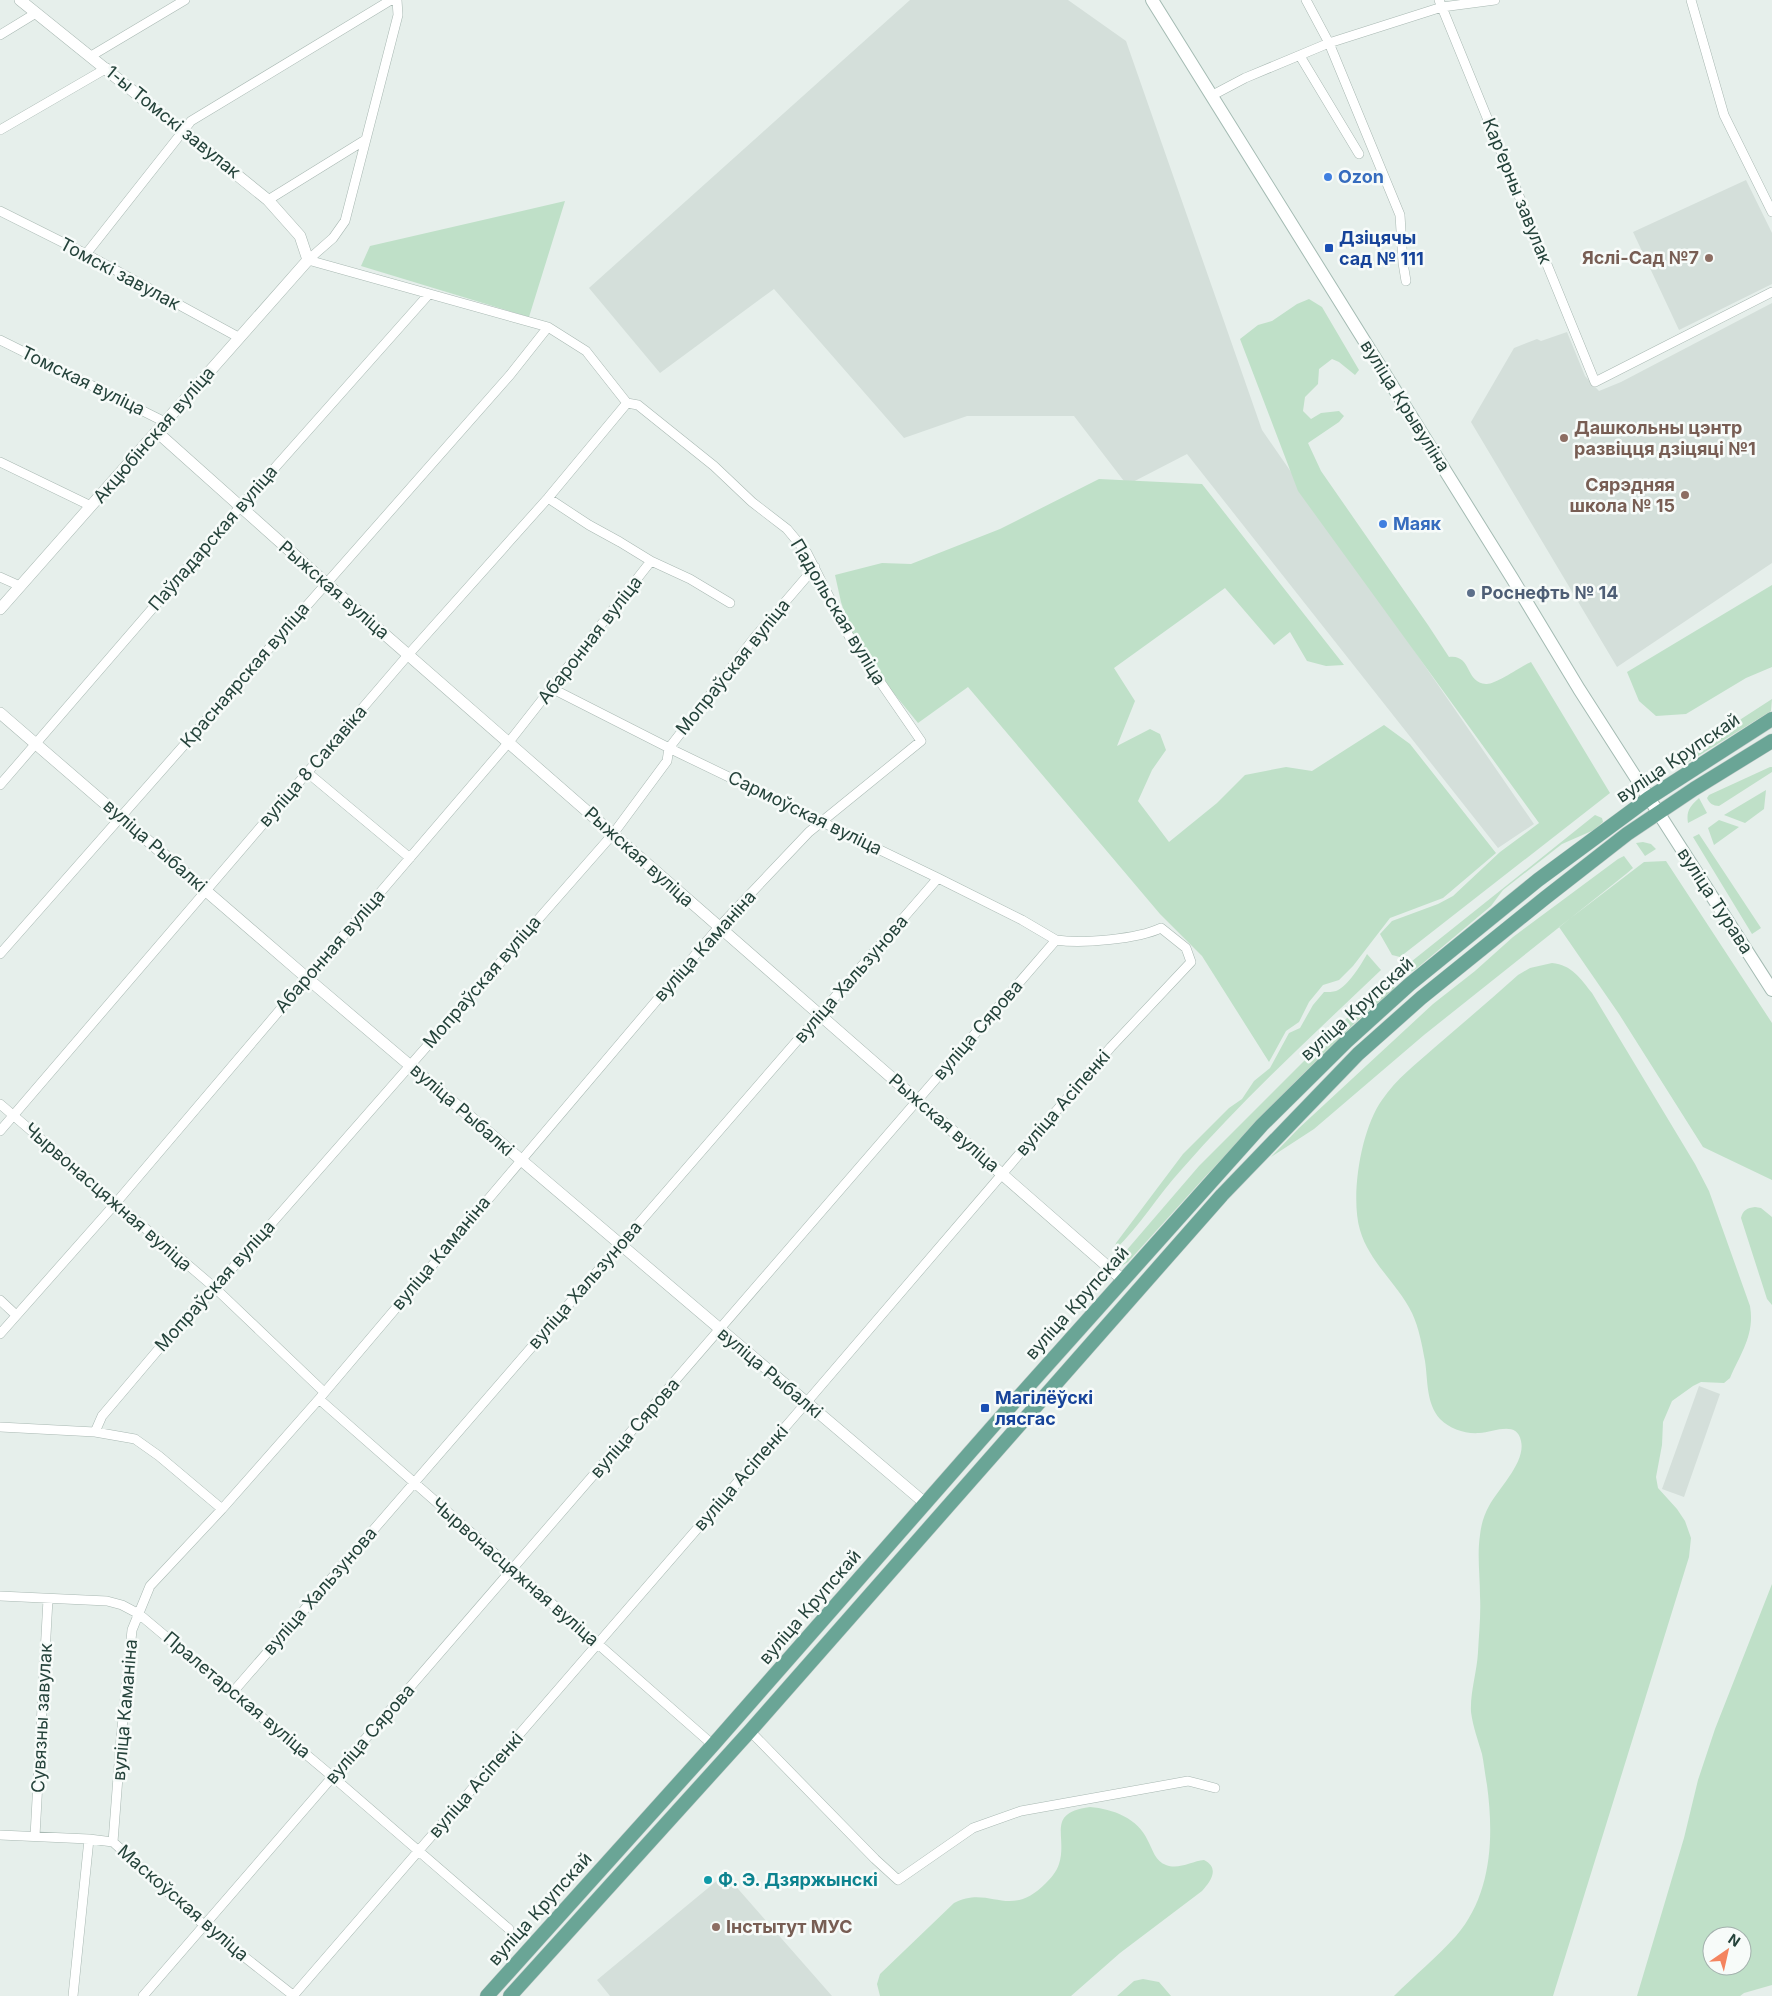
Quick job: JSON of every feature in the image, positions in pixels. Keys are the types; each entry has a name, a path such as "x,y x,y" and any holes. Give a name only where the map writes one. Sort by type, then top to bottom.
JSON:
{"main road":[{"name":"вуліца Крывуліна","path":"1152,0 1657,813"},
{"name":"вуліца Крупскай","path":"487,1996 713,1745 1262,1125 1347,1041 1410,984 1538,880 1649,798 1772,719"},
{"name":"вуліца Крупскай","path":"510,1996 750,1731 1113,1321 1168,1256 1277,1137 1358,1054 1421,998 1545,898 1657,813 1772,741"},
{"name":"вуліца Турава","path":"1657,813 1772,990"}],"street":[{"name":"1-ы Томскі завулак","path":"20,0 107,68 268,200 300,236 308,260"},
{"path":"91,56 185,0"},
{"path":"86,254 191,121 392,0"},
{"path":"308,260 333,238 345,221 398,15 397,0"},
{"path":"1306,0 1328,43 1400,216 1406,281"},
{"path":"1211,96 1245,78 1328,43 1441,3 1495,0"},
{"path":"1691,0 1724,115 1772,212"},
{"name":"Карʼерны завулак","path":"1441,3 1595,382 1772,292"},
{"path":"0,35 36,13"},
{"path":"1300,56 1359,154"},
{"path":"0,130 107,68"},
{"path":"268,200 365,140"},
{"name":"Томскі завулак","path":"0,211 86,254 240,338"},
{"path":"308,260 548,327 586,351 627,403"},
{"name":"Акцюбінская вуліца","path":"0,609 308,260"},
{"name":"Паўладарская вуліца","path":"0,785 240,507 429,294"},
{"name":"Краснаярская вуліца","path":"0,954 510,375 548,327"},
{"name":"Томская вуліца","path":"0,340 165,422"},
{"name":"вуліца 8 Сакавіка","path":"0,1131 408,655 548,498 627,403"},
{"name":"Падольская вуліца","path":"627,403 638,405 646,411 714,466 752,502 787,529 807,553 850,638 920,741"},
{"name":"Рыжская вуліца","path":"157,432 718,928 1123,1280"},
{"path":"0,462 92,506"},
{"name":"Абаронная вуліца","path":"548,498 589,525 651,561 690,579 730,603"},
{"name":"Абаронная вуліца","path":"0,1334 115,1204 509,742 553,689 651,561"},
{"name":"Мопраўская вуліца","path":"95,1432 102,1416 174,1331 215,1288 613,834 667,761 668,748 754,638 815,567"},
{"path":"0,577 20,586"},
{"name":"Сармоўская вуліца","path":"553,689 668,748 824,821 1022,920 1056,940"},
{"name":"вуліца Рыбалкі","path":"0,713 620,1246 926,1504"},
{"name":"вуліца Каманіна","path":"114,1842 121,1738 132,1630 150,1586 222,1509 322,1395 718,928 809,832 920,741"},
{"path":"308,773 410,858"},
{"name":"вуліца Хальзунова","path":"233,1692 938,878"},
{"name":"вуліца Асіпенкі","path":"294,1996 1111,1047 1190,962 1186,948 1161,928 1150,933 1085,942 1075,943 1056,940"},
{"name":"вуліца Сярова","path":"143,1996 1056,940"},
{"name":"Чырвонасцяжная вуліца","path":"0,1104 215,1288 413,1483 713,1745"},
{"path":"0,1300 16,1315"},
{"path":"0,1427 95,1432 135,1439 159,1456 222,1509"},
{"name":"Пралетарская вуліца","path":"0,1596 107,1601 122,1605 140,1614 420,1850 509,1929"},
{"name":"Сувязны завулак","path":"35,1836 48,1599"},
{"path":"750,1731 875,1860 898,1880 973,1828 1021,1811 1188,1781 1215,1788"},
{"name":"Маскоўская вуліца","path":"0,1835 88,1838 114,1842 204,1925 294,1996"},
{"path":"73,1996 88,1838"}],"shaded area":[{"path":"910,0 1068,0 1126,41 1262,430 1534,824 1498,848 1187,454 1127,485 1074,416 967,416 904,438 774,289 660,373 589,288"},
{"name":"Яслі-Сад №7","path":"1746,180 1772,233 1772,284 1679,330 1633,232"},
{"name":"Сярэдняя школа № 15","path":"1772,303 1772,563 1617,667 1471,422 1514,348 1537,339 1541,341 1567,332 1585,376 1599,391 1621,382"},
{"path":"1699,1386 1720,1394 1684,1497 1662,1489"},
{"name":"Інстытут МУС","path":"725,1874 832,1996 610,1996 597,1980"}],"green space":[{"path":"565,201 529,317 361,266 370,246"},
{"path":"1309,299 1322,307 1359,370 1355,375 1339,362 1332,359 1319,369 1318,384 1305,397 1303,411 1311,419 1321,413 1339,411 1344,416 1339,422 1308,443 1321,471 1449,657 1456,657 1462,660 1475,679 1486,684 1501,679 1531,662 1610,793 1400,957 1392,955 1380,934 1392,921 1438,904 1453,896 1500,852 1539,823 1298,491 1240,339 1258,325 1272,321 1297,304"},
{"path":"1099,479 1202,484 1344,665 1326,666 1307,661 1290,632 1274,645 1225,588 1114,668 1135,701 1117,746 1150,729 1160,734 1166,750 1152,770 1138,801 1169,842 1217,803 1245,775 1286,767 1312,771 1384,725 1410,744 1496,853 1443,898 1390,918 1353,966 1339,980 1323,985 1309,1002 1299,1022 1286,1031 1269,1062 1202,956 1160,914 968,687 918,723 856,647 841,602 835,575 882,563 911,564 1000,529"},
{"path":"1772,585 1772,667 1746,678 1686,714 1656,716 1639,701 1627,672"},
{"path":"1772,699 1771,711 1682,766 1684,756"},
{"path":"1772,767 1772,772 1719,806 1713,805 1708,800 1709,795"},
{"path":"1766,790 1764,809 1745,823 1724,815"},
{"path":"1699,798 1707,813 1688,823 1689,809"},
{"path":"1595,815 1602,818 1603,822 1594,830 1562,844 1503,890 1491,906 1416,969 1410,972 1402,969"},
{"path":"1719,820 1739,827 1714,845 1708,828"},
{"path":"1699,834 1761,928 1752,934 1693,837"},
{"path":"1636,843 1651,844 1656,849 1645,856"},
{"path":"1624,856 1633,868 1626,874 1424,1035 1314,1129 1271,1157 1299,1128 1433,1004 1475,971 1513,937"},
{"path":"1666,861 1772,1023 1772,1180 1703,1147 1619,1014 1559,927 1644,862"},
{"path":"1367,954 1381,970 1279,1067 1230,1117 1173,1179 1114,1251 1116,1243 1183,1154 1229,1108 1242,1099 1254,1081 1270,1068 1289,1033 1300,1028 1313,1005 1324,992 1336,991 1345,985"},
{"path":"1552,963 1570,969 1592,993 1695,1164 1709,1191 1750,1306 1751,1326 1746,1343 1730,1378 1724,1383 1701,1382 1693,1386 1672,1401 1663,1422 1662,1445 1656,1477 1658,1488 1685,1521 1691,1538 1689,1557 1553,1996 1394,1996 1456,1936 1468,1920 1477,1902 1488,1864 1490,1825 1487,1785 1482,1754 1471,1712 1480,1624 1479,1543 1483,1520 1489,1506 1511,1475 1520,1457 1521,1441 1519,1435 1510,1429 1479,1433 1463,1432 1448,1426 1435,1413 1428,1392 1420,1337 1412,1313 1370,1252 1360,1230 1356,1199 1359,1163 1368,1128 1375,1113 1382,1100 1400,1079 1518,975 1530,968"},
{"path":"1393,972 1397,981 1394,989 1356,1022 1295,1082 1128,1262 1118,1268 1113,1266 1199,1166"},
{"path":"1755,1207 1761,1208 1772,1217 1772,1305 1767,1299 1741,1218 1746,1210"},
{"path":"1772,1584 1772,1985 1744,1993 1740,1996 1637,1996 1684,1838 1698,1780 1715,1729"},
{"path":"1090,1807 1124,1816 1138,1826 1144,1833 1157,1858 1166,1865 1181,1866 1204,1860 1212,1867 1211,1879 1202,1891 1120,1953 1071,1996 880,1996 877,1984 880,1974 954,1903 967,1898 978,1897 1010,1901 1021,1899 1033,1894 1046,1883 1052,1877 1059,1864 1063,1820 1067,1814"},
{"path":"1143,1979 1159,1982 1171,1996 1117,1996 1134,1981"}],"place":[{"name":"Ozon","path":"1328,177"},
{"name":"Дзіцячы сад № 111","path":"1329,248"},
{"name":"Яслі-Сад №7","path":"1709,258"},
{"name":"Дашкольны цэнтр развіцця дзіцяці №1","path":"1564,438"},
{"name":"Сярэдняя школа № 15","path":"1685,495"},
{"name":"Маяк","path":"1383,524"},
{"name":"Роснефть № 14","path":"1471,593"},
{"name":"Магілёўскі лясгас","path":"985,1408"},
{"name":"Ф. Э. Дзяржынскі","path":"708,1880"},
{"name":"Інстытут МУС","path":"716,1927"}]}
